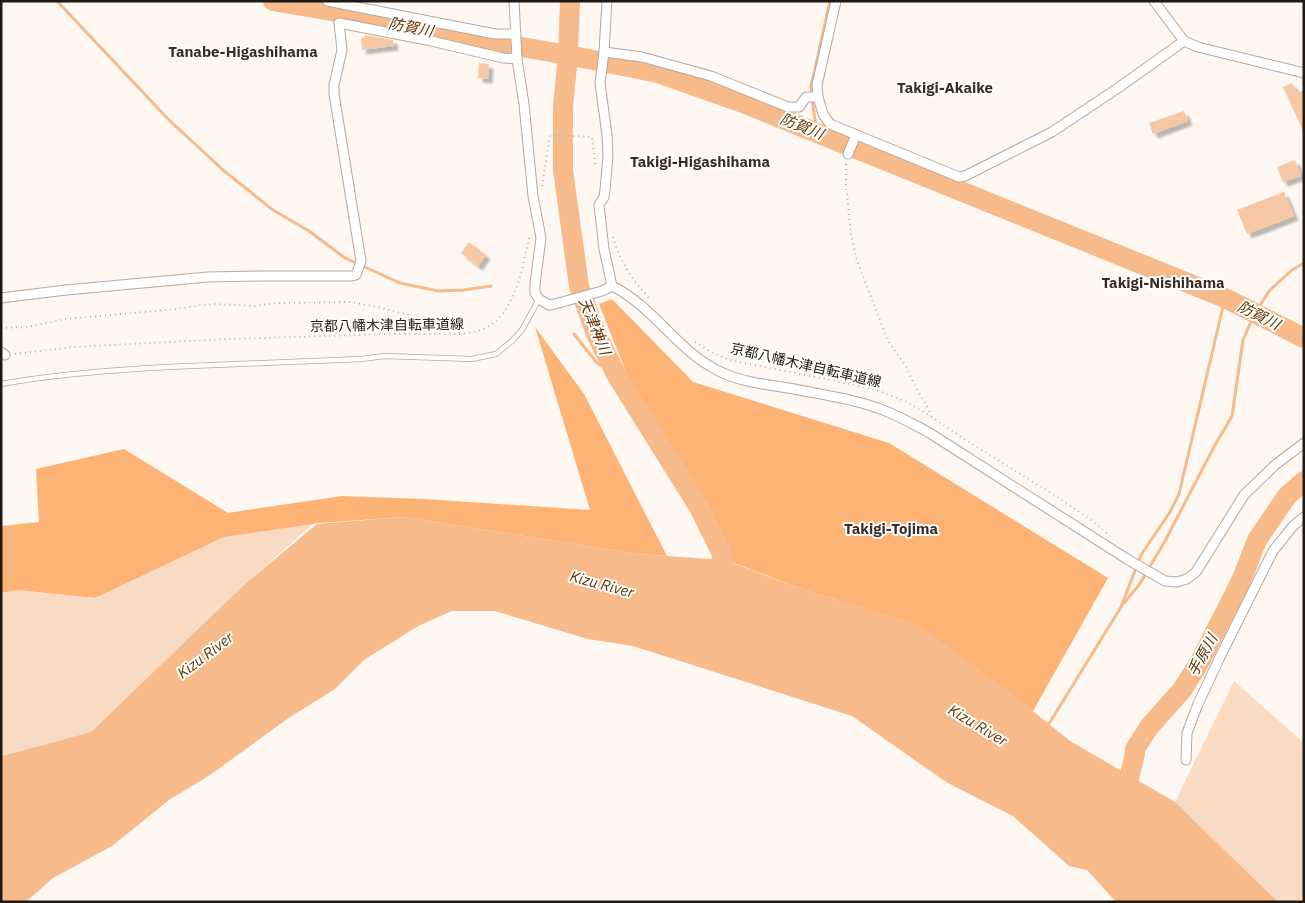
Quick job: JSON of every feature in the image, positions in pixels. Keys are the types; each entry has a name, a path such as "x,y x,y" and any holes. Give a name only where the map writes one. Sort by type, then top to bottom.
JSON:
{"street":[{"path":"327,1 495,34 516,34"},
{"path":"514,1 517,60 524,104 533,196 540,238 535,284 536,293 539,299 549,305 590,295 612,286"},
{"path":"607,1 600,83 608,156 606,190 599,205 604,249 612,286"},
{"path":"836,1 817,85 822,114 830,124 855,137 959,177 965,176 1052,132 1184,41"},
{"path":"1154,1 1184,41 1206,49 1304,73"},
{"path":"1,298 208,277 356,275 362,261 334,94 334,85 342,50 339,23 517,60"},
{"path":"604,52 642,57 711,76 788,107 798,107 806,97 818,97"},
{"path":"848,154 855,137"},
{"path":"612,286 625,292 700,359 724,373 756,382 863,403 903,418 928,432 1126,559 1165,581 1177,582 1187,579 1196,572 1244,495 1275,465 1304,443"},
{"path":"1186,760 1187,733 1220,657 1273,551 1293,526 1304,517"}],"lane":[{"path":"1,384 34,378 103,371 208,365 361,359 385,356 472,359 496,354 512,341 522,330 539,299"}],"path":[{"path":"542,190 550,135 588,136 593,138 596,168"},
{"path":"848,154 846,158 846,186 851,234 857,261 888,341 906,366 929,410 930,416"},
{"name":"京都八幡木津自転車道線","path":"3,354 73,347 230,339 391,334 461,334 475,332 496,322 507,308 521,274 528,238 537,215"},
{"path":"612,231 618,252 630,275 655,305"},
{"path":"1,328 26,327 66,319 176,310 201,305 255,306 278,303 351,302 458,328 461,334"},
{"name":"京都八幡木津自転車道線","path":"691,339 711,352 729,360 876,390 907,402 1083,514 1115,540"}],"shaded area":[{"path":"612,299 693,382 889,443 1108,578 1033,711 918,625 802,589 723,559 700,509 630,382 599,304"},
{"path":"535,327 584,394 667,556 638,554 404,517 319,523 224,537 95,598 18,590 1,593 1,526 39,522 36,469 124,449 228,513 342,496 424,499 590,510"},
{"path":"316,521 245,584 91,732 1,756 1,593 18,590 95,598 224,537"},
{"path":"1234,681 1304,743 1304,902 1278,902 1175,802"}],"water":[{"name":"Kizu River","path":"404,517 638,554 724,560 802,589 919,625 1003,687 1070,741 1175,802 1278,902 1116,902 1087,870 1069,866 1013,816 946,782 852,716 633,646 588,639 495,611 452,611 418,626 364,660 335,689 290,717 210,775 169,800 112,846 53,878 26,902 1,902 2,756 91,732 245,584 317,524"}],"building":[{"path":"365,35 393,40 394,46 362,50 361,38 365,37"},
{"path":"479,63 489,64 488,79 478,78"},
{"path":"1292,83 1297,93 1304,90 1304,133 1283,87"},
{"path":"1184,111 1188,121 1153,134 1149,123"},
{"path":"1295,160 1301,176 1283,182 1277,167"},
{"path":"1284,192 1294,216 1247,234 1237,210"},
{"path":"469,242 486,255 478,266 461,253"}],"waterway":[{"path":"57,1 168,119 223,170 273,210 309,231 345,258 400,283 438,291 491,286"},
{"name":"防賀川","path":"273,1 429,28 658,73 743,103 1225,298 1304,338"},
{"name":"天津神川","path":"570,1 568,55 563,107 563,170 579,286 596,334 617,376 700,509 721,552 728,585"},
{"path":"817,133 811,87 830,1"},
{"path":"1124,603 1139,585 1165,541 1232,416 1243,340 1255,313 1270,290 1292,270 1304,263"},
{"path":"1047,727 1121,607 1141,555 1170,512 1179,494 1225,298"},
{"path":"574,334 597,363 617,376"},
{"name":"手原川","path":"1123,801 1135,749 1149,727 1182,690 1198,665 1243,576 1257,540 1287,496 1304,481"}],"district":[{"name":"Tanabe-Higashihama","path":"243,51"},
{"name":"Takigi-Akaike","path":"945,87"},
{"name":"Takigi-Higashihama","path":"700,161"},
{"name":"Takigi-Nishihama","path":"1163,282"},
{"name":"Takigi-Tojima","path":"891,528"}]}
